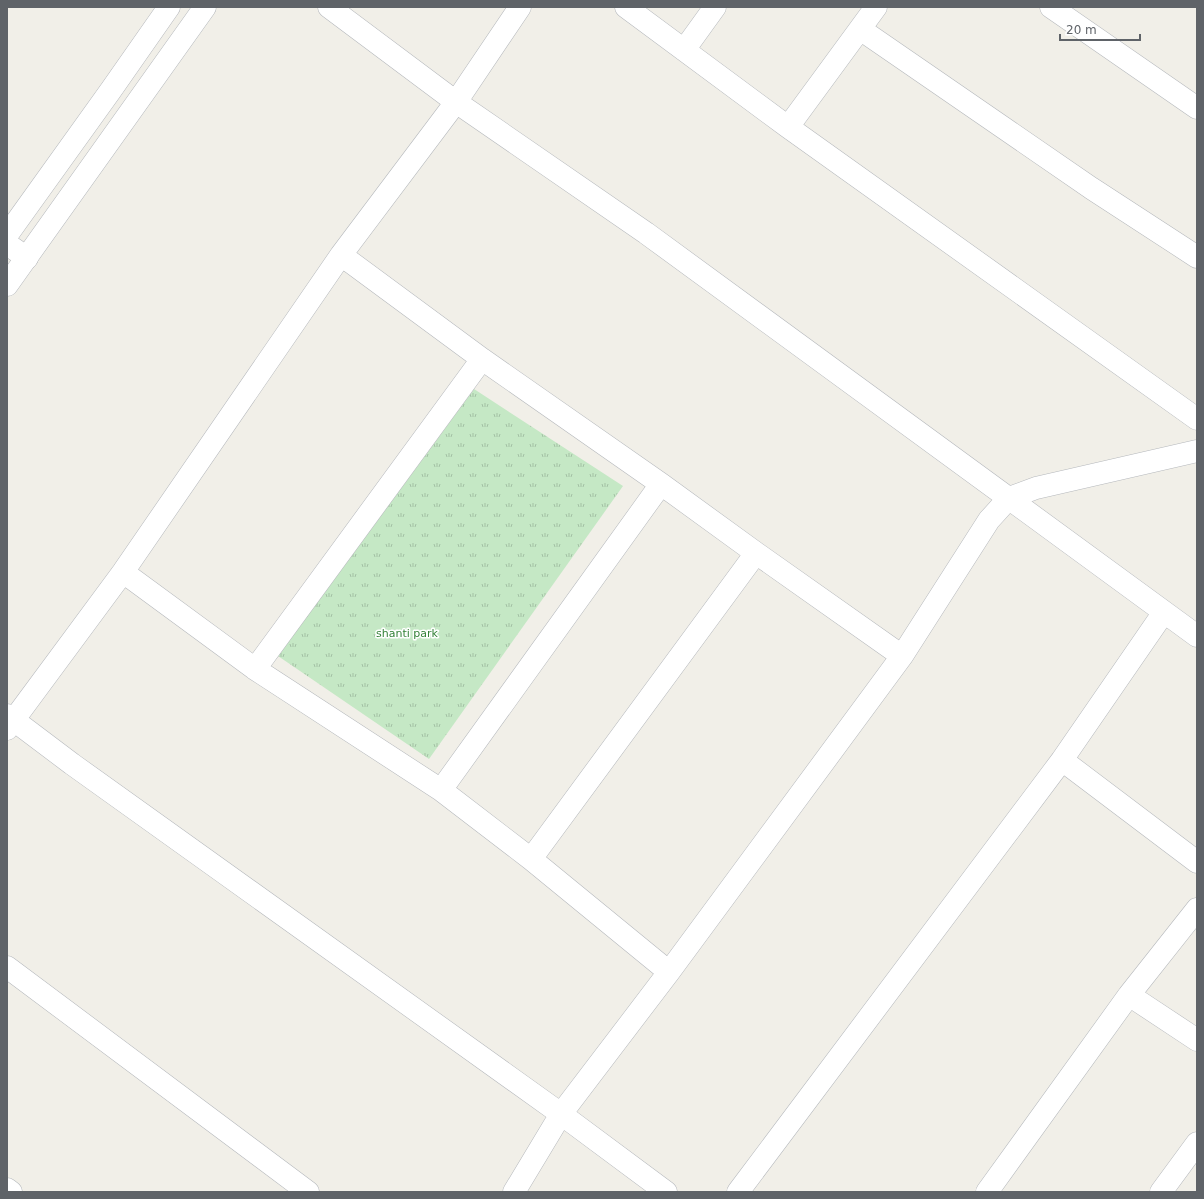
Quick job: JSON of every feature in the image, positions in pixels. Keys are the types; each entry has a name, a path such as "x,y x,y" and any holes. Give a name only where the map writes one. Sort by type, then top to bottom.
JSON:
{"street":[{"path":"7,234 112,90 169,7"},
{"path":"7,285 205,7"},
{"path":"329,7 456,102 646,233 1197,636"},
{"path":"520,7 456,102 341,255 123,572 9,721 85,773 561,1114 666,1192"},
{"path":"626,7 788,127 1197,419"},
{"path":"684,50 715,7"},
{"path":"788,127 876,7"},
{"path":"1051,7 1197,108"},
{"path":"860,29 1091,188 1196,255"},
{"path":"7,244 27,258"},
{"path":"341,255 482,359 661,484 902,656"},
{"path":"255,669 482,359"},
{"path":"514,1192 561,1114 669,972 902,656 989,520 1009,498 1036,488 1197,451"},
{"path":"441,790 661,484"},
{"path":"531,858 756,553"},
{"path":"123,572 255,669 441,790 531,858 669,972"},
{"path":"738,1192 1062,760 1164,612"},
{"path":"1062,760 1197,862"},
{"path":"987,1192 1129,995 1197,909"},
{"path":"7,967 308,1192"},
{"path":"1129,995 1197,1040"},
{"path":"1161,1192 1197,1143"},
{"path":"7,1189 11,1192"}],"green space":[{"name":"shanti park","path":"474,389 623,486 429,759 278,656"}]}
